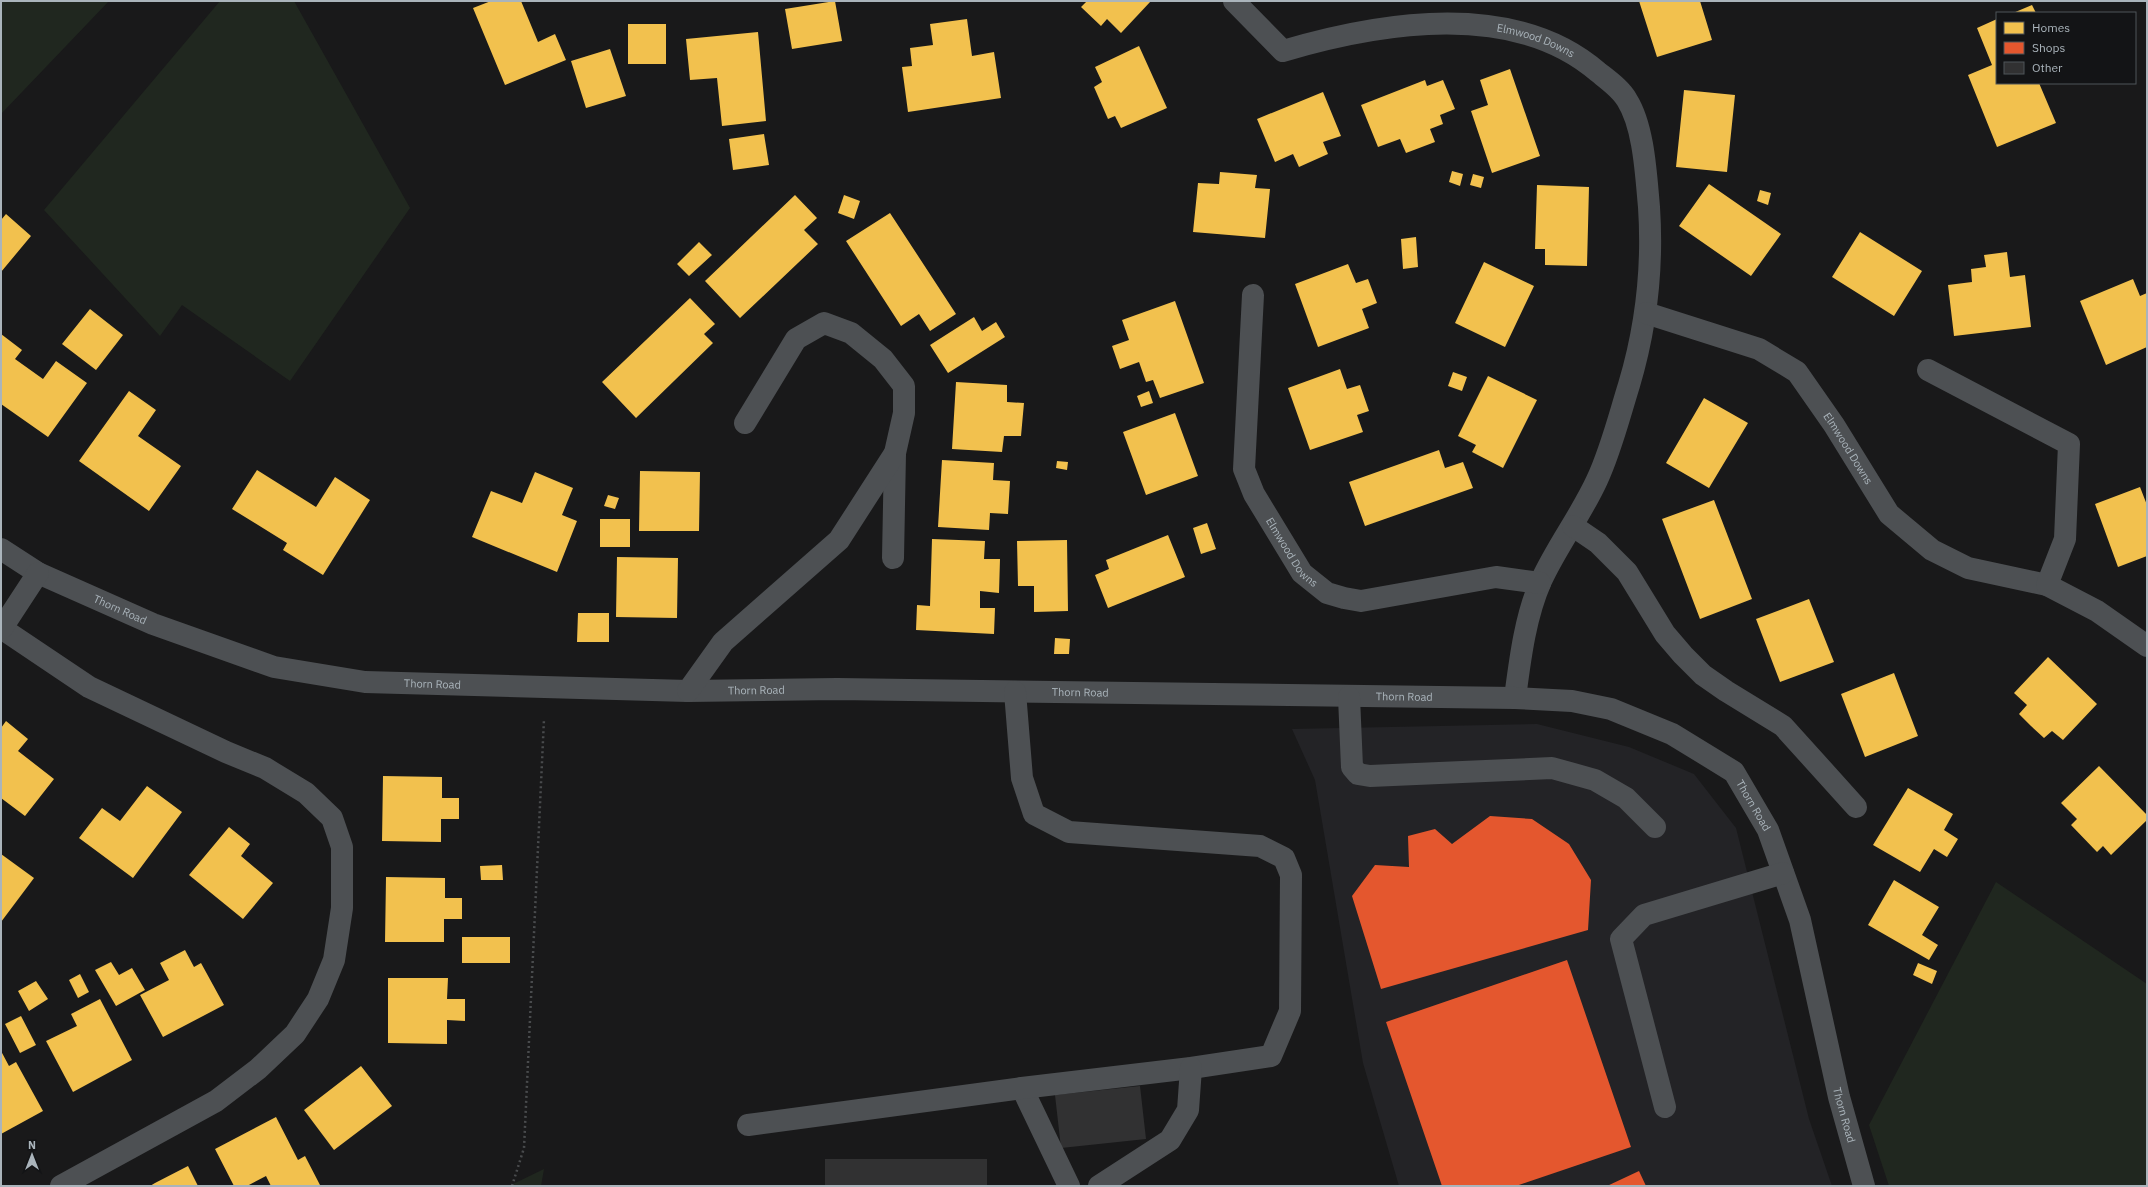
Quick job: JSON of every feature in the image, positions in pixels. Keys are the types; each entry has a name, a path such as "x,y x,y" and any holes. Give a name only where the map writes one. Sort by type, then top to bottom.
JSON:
{"street":[{"name":"Elmwood Downs","path":"1234,1 1283,51 1332,36 1398,26 1450,23 1500,26 1555,42 1583,58 1627,99 1640,132 1646,169 1650,249 1646,313 1630,382 1598,479 1540,583 1523,641 1515,698"},
{"name":"Elmwood Downs","path":"1253,295 1244,469 1254,494 1302,573 1327,593 1361,601 1496,577 1540,583"},
{"name":"Elmwood Downs","path":"1646,313 1759,349 1796,372 1834,425 1889,514 1927,546 1968,568 2047,585 2097,611 2147,646"},
{"path":"745,422 796,339 824,322 851,333 883,359 904,386 904,413 895,453 893,558"},
{"path":"1928,370 2069,444 2064,539 2047,585"},
{"path":"688,691 723,642 839,540 895,453"},
{"path":"1573,526 1598,543 1627,572 1665,634 1703,675 1783,726 1856,807"},
{"name":"Thorn Road","path":"1,549 38,573 153,624 274,667 365,682 688,691 837,689 1349,697 1515,698 1572,701 1611,709 1672,734 1734,772 1768,830 1800,920 1839,1097 1864,1186"},
{"path":"38,573 1,628 89,687 226,752 265,768 306,793 332,818 342,847 342,908 334,960 318,999 295,1034 258,1069 216,1101 61,1186"},
{"path":"748,1125 1022,1088 1192,1068 1271,1056 1290,1011 1291,875 1284,858 1260,846 1069,832 1034,814 1022,778 1015,692"},
{"path":"1349,697 1352,767 1358,774 1370,776 1552,768 1595,780 1626,798 1655,827"},
{"path":"1665,1107 1621,939 1644,915 1783,873"},
{"path":"1099,1186 1170,1140 1188,1110 1192,1068"},
{"path":"1022,1088 1069,1186"}],"path":[{"path":"512,1186 524,1148 546,688"}],"shaded area":[{"path":"1,1 109,1 1,114"},
{"path":"220,1 294,1 410,208 290,381 182,305 160,336 44,210"},
{"path":"1537,724 1629,747 1694,774 1736,828 1809,1119 1832,1186 1399,1186 1363,1063 1315,780 1292,729"},
{"path":"1996,882 2147,984 2147,1186 1889,1186 1869,1125"},
{"path":"544,1169 541,1186 509,1186"}],"building: Homes":[{"path":"491,1 521,1 538,42 555,34 566,60 505,85 473,8"},
{"path":"835,1 842,41 792,49 785,9"},
{"path":"1087,1 1151,1 1121,33 1107,19 1101,26 1081,7"},
{"path":"1639,1 1700,1 1712,40 1657,57"},
{"path":"2032,5 2036,12 2015,12"},
{"path":"967,19 972,56 994,52 1001,98 908,112 902,67 912,66 910,48 933,45 930,24"},
{"path":"1996,19 1996,84 2039,84 2056,123 1997,147 1968,75 1992,65 1977,28"},
{"path":"628,24 666,24 666,64 628,64"},
{"path":"758,32 766,121 722,126 717,78 690,80 686,39"},
{"path":"1139,46 1167,108 1121,128 1115,116 1108,119 1094,87 1102,82 1095,67"},
{"path":"610,49 626,96 586,108 571,61"},
{"path":"1510,69 1540,156 1492,173 1471,111 1488,105 1480,80"},
{"path":"1425,80 1427,86 1443,80 1455,109 1440,115 1443,124 1430,129 1435,142 1406,153 1400,139 1378,147 1361,105"},
{"path":"1684,90 1735,95 1727,172 1676,167"},
{"path":"1323,92 1341,136 1323,142 1328,154 1299,167 1293,154 1275,162 1257,119"},
{"path":"764,134 769,165 733,170 729,139"},
{"path":"1452,171 1463,174 1460,186 1449,182"},
{"path":"1220,172 1257,175 1255,188 1270,189 1265,238 1193,232 1198,183 1219,184"},
{"path":"1473,174 1484,177 1481,188 1470,185"},
{"path":"1709,184 1781,234 1751,276 1679,226"},
{"path":"1537,185 1589,187 1587,266 1545,265 1545,249 1535,249"},
{"path":"1760,190 1771,193 1768,205 1757,201"},
{"path":"795,195 817,218 804,230 818,244 740,318 705,281"},
{"path":"844,195 860,201 854,219 838,213"},
{"path":"890,213 956,314 930,331 919,314 901,326 846,241"},
{"path":"6,214 31,236 1,272 1,220"},
{"path":"1860,232 1922,271 1894,316 1832,277"},
{"path":"1416,237 1418,267 1403,269 1401,239"},
{"path":"699,242 712,255 689,276 677,264"},
{"path":"2007,252 2010,277 2025,275 2031,327 1954,336 1948,285 1972,282 1971,269 1986,267 1984,255"},
{"path":"1484,262 1534,286 1505,347 1455,323"},
{"path":"1348,264 1356,283 1368,279 1377,303 1362,309 1369,328 1318,347 1295,284"},
{"path":"2133,279 2140,296 2147,293 2147,347 2106,365 2080,301"},
{"path":"690,298 715,324 704,334 713,343 636,418 602,382"},
{"path":"1175,301 1204,383 1160,398 1153,380 1146,382 1139,362 1120,369 1112,346 1129,340 1122,320"},
{"path":"90,309 123,335 96,370 62,344"},
{"path":"974,317 982,331 996,322 1005,337 948,373 930,345"},
{"path":"1,334 22,350 15,359 43,379 56,361 87,383 48,437 1,404"},
{"path":"1340,369 1347,389 1360,385 1369,411 1357,415 1363,432 1310,450 1288,388"},
{"path":"1453,372 1467,377 1462,391 1448,386"},
{"path":"1488,376 1537,400 1503,468 1472,452 1476,445 1458,436"},
{"path":"956,382 1007,385 1007,402 1024,403 1021,436 1004,436 1002,452 952,449"},
{"path":"129,391 156,410 138,436 181,466 149,511 79,461"},
{"path":"1149,391 1153,403 1141,407 1137,396"},
{"path":"1704,398 1748,423 1709,488 1666,463"},
{"path":"1175,413 1198,476 1146,495 1123,432"},
{"path":"1439,450 1445,468 1463,462 1473,488 1365,526 1349,482"},
{"path":"942,460 994,463 993,480 1010,481 1008,514 990,513 989,530 938,527"},
{"path":"1057,461 1068,462 1067,470 1056,468"},
{"path":"257,470 316,507 335,477 370,500 323,575 283,550 287,543 232,509"},
{"path":"640,471 700,472 699,531 639,531"},
{"path":"535,472 573,488 562,515 577,521 557,572 472,537 491,491 522,503"},
{"path":"2140,487 2147,505 2147,556 2118,567 2095,504"},
{"path":"608,495 619,498 615,509 604,506"},
{"path":"1714,500 1752,599 1700,619 1662,519"},
{"path":"600,519 630,519 630,547 600,547"},
{"path":"1207,523 1216,549 1201,554 1193,528"},
{"path":"1168,535 1185,577 1108,608 1095,575 1109,569 1106,560"},
{"path":"932,539 985,541 984,559 1000,559 999,593 980,591 980,608 995,608 994,634 916,630 917,605 930,606"},
{"path":"1067,540 1068,611 1034,612 1034,586 1018,586 1017,541"},
{"path":"617,557 678,558 677,618 616,617"},
{"path":"1809,599 1834,662 1780,682 1756,619"},
{"path":"578,613 609,613 609,642 577,642"},
{"path":"1055,638 1070,639 1069,654 1054,654"},
{"path":"2048,657 2097,704 2063,740 2052,731 2044,738 2031,726 2019,714 2027,705 2014,693"},
{"path":"1894,673 1918,736 1865,757 1841,694"},
{"path":"6,721 28,739 18,751 54,779 25,816 1,798 1,728"},
{"path":"2099,766 2147,815 2147,820 2111,855 2103,846 2097,852 2071,825 2077,819 2061,803"},
{"path":"383,776 442,777 442,798 459,798 459,819 441,819 441,842 382,841"},
{"path":"147,786 182,812 133,878 79,838 102,808 120,821"},
{"path":"1908,788 1953,814 1944,830 1958,839 1947,857 1934,849 1920,872 1873,845"},
{"path":"229,827 250,844 241,856 273,883 243,919 189,875"},
{"path":"1,854 34,878 1,922"},
{"path":"502,865 503,880 481,880 480,866"},
{"path":"386,877 445,878 445,898 462,898 462,919 444,919 444,942 385,942"},
{"path":"1894,880 1939,907 1922,935 1938,945 1929,960 1868,925"},
{"path":"462,937 510,937 510,963 462,963"},
{"path":"185,950 194,967 201,963 224,1005 163,1037 140,995 169,980 160,963"},
{"path":"111,962 119,975 132,968 145,990 116,1006 95,970"},
{"path":"1918,963 1937,971 1932,984 1913,975"},
{"path":"80,974 89,992 78,998 69,980"},
{"path":"388,978 448,978 447,999 465,999 465,1021 447,1020 447,1044 388,1043"},
{"path":"36,981 48,999 29,1011 18,991"},
{"path":"100,999 132,1060 73,1092 46,1041 77,1026 71,1014"},
{"path":"21,1016 36,1045 20,1053 5,1024"},
{"path":"1,1051 9,1066 16,1062 43,1111 1,1134"},
{"path":"361,1066 392,1106 334,1150 304,1110"},
{"path":"276,1117 298,1160 305,1156 320,1185 271,1186 266,1176 247,1186 234,1186 215,1149"},
{"path":"188,1166 198,1186 150,1186 155,1183"}],"building: Shops":[{"path":"1490,816 1532,819 1569,844 1591,880 1588,930 1381,989 1352,896 1375,865 1409,867 1408,836 1435,829 1452,844"},
{"path":"1567,960 1631,1147 1516,1186 1442,1186 1386,1022"},
{"path":"1639,1171 1646,1186 1607,1186"}],"building: Other":[{"path":"1140,1086 1146,1139 1061,1148 1055,1095"},
{"path":"825,1159 987,1159 987,1186 825,1186"}]}
